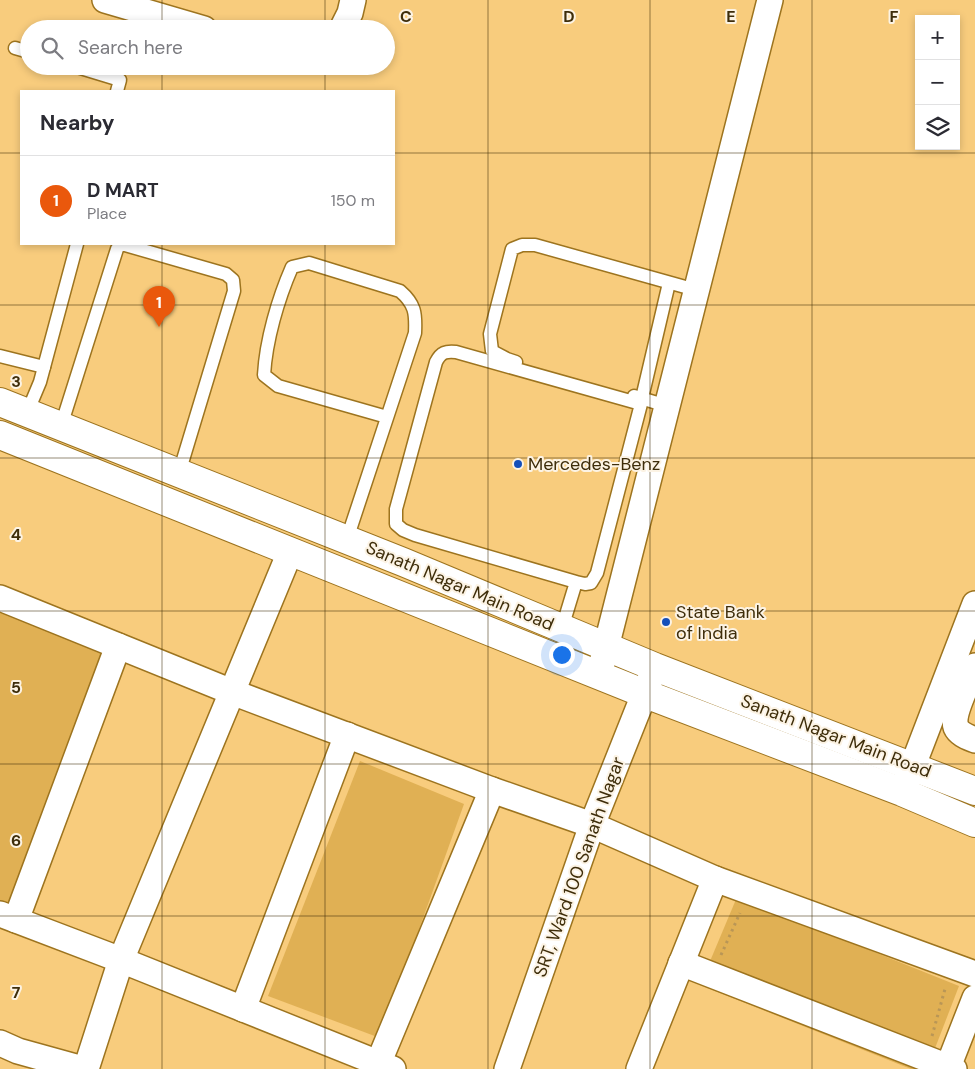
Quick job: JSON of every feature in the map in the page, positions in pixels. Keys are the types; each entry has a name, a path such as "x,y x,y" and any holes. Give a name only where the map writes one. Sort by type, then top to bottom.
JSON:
{"street":[{"path":"105,0 173,20"},
{"path":"346,20 353,0"},
{"path":"599,675 770,0"},
{"name":"Sanath Nagar Main Road","path":"0,402 346,539 606,647 975,791"},
{"name":"Sanath Nagar Main Road","path":"0,435 643,694 902,792 975,823"},
{"path":"6,1051 85,1069 121,960 290,552"},
{"path":"0,598 232,692 592,826 715,879 975,974"},
{"path":"902,792 975,604"},
{"path":"118,646 8,917 386,1066 492,790"},
{"name":"SRT, Ward 100 Sanath Nagar","path":"507,1069 592,826 655,666"},
{"path":"975,666 955,716 956,727 963,735 975,740"},
{"path":"243,1009 347,735"},
{"path":"639,1069 715,879"},
{"path":"680,963 942,1065 975,998"}],"lane":[{"path":"15,48 20,49"},
{"path":"104,75 120,80 117,90"},
{"path":"27,413 44,367 77,245"},
{"path":"61,426 120,245 226,274 233,280 234,291 179,473"},
{"path":"642,401 507,359 492,351 490,334 512,249 522,245 535,245 696,290"},
{"path":"346,539 387,417 415,333 416,323 412,301 400,291 309,263 292,267 283,288 265,359 264,376 278,386 387,417"},
{"path":"667,408 642,401 456,352 444,352 436,362 396,509 396,524 403,530 415,535 576,582 591,584 597,572 642,401 669,283"},
{"path":"0,356 44,367"},
{"path":"562,628 576,582"}],"path":[{"path":"936,986 946,989 942,1065"}],"shaded area":[{"path":"0,605 110,649 14,912 0,907"},
{"path":"360,761 464,804 380,1038 268,996"},
{"path":"737,897 959,986 927,1069 911,1069 700,985"}],"place":[{"name":"D MART","path":"159,327"},
{"name":"Mercedes-Benz","path":"518,464"},
{"name":"State Bank of India","path":"666,622"}]}
